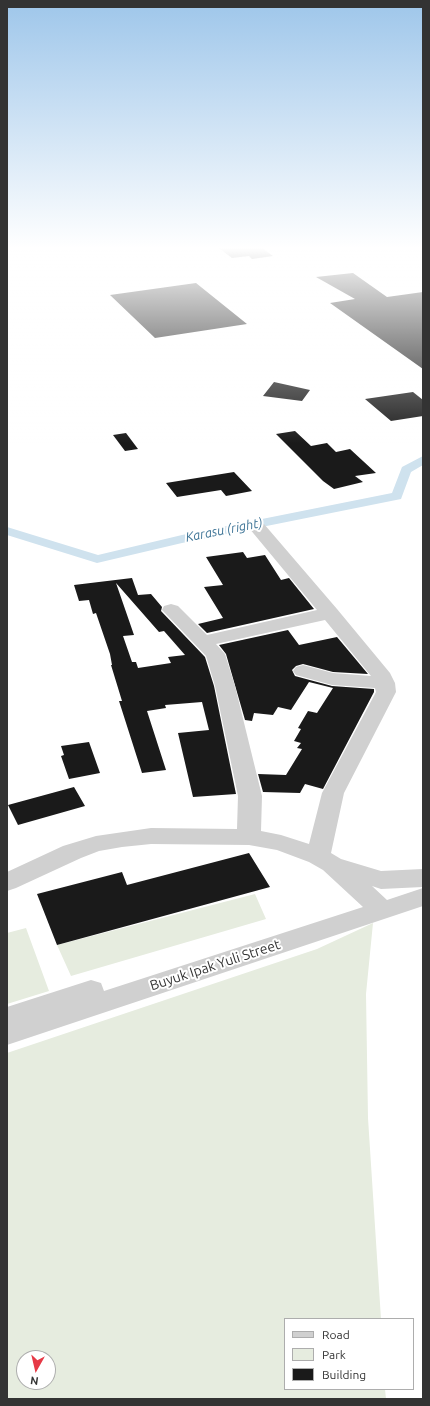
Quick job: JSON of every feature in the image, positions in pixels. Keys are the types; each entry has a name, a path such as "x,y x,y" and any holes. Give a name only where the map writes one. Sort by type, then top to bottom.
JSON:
{"street":[{"path":"258,528 383,677 385,683 386,692 333,793 325,860"},
{"path":"171,610 204,641 215,654 227,693 250,796 248,837"},
{"path":"204,641 330,613"},
{"path":"303,671 332,679 385,683"},
{"path":"7,882 72,852 96,844 122,839 151,836 248,837 281,843 366,876 381,880 423,878"},
{"path":"325,860 376,904"},
{"name":"Buyuk Ipak Yuli Street","path":"7,1034 376,904 423,883"},
{"name":"Buyuk Ipak Yuli Street","path":"7,1018 376,904 423,897"}],"green space":[{"path":"255,894 266,919 71,976 57,945"},
{"path":"373,923 366,994 368,1118 381,1318 284,1318 284,1390 385,1390 386,1399 7,1399 7,1053 317,949"},
{"path":"26,928 49,991 7,1004 7,933"}],"building":[{"path":"127,312 232,312 247,324 155,338"},
{"path":"342,312 423,312 423,369"},
{"path":"274,382 310,390 302,401 263,396"},
{"path":"413,392 423,400 423,416 391,421 365,399"},
{"path":"295,431 311,446 327,443 336,452 350,449 376,473 355,476 363,482 334,489 323,481 276,434"},
{"path":"126,433 138,449 125,451 113,435"},
{"path":"234,472 252,491 226,496 221,490 177,497 166,483"},
{"path":"243,552 247,558 265,555 281,580 289,578 314,609 207,633 198,624 223,618 204,587 223,585 206,557"},
{"path":"132,578 138,595 151,594 162,607 161,611 205,657 214,686 236,794 193,797 178,733 209,730 202,702 165,705 166,708 147,711 166,770 142,773 119,701 122,701 111,665 110,654 96,613 93,614 89,600 79,601 74,585","holes":["116,583 159,632 164,631 185,655 168,657 171,663 138,668 136,662 132,662 123,636 134,635"]},
{"path":"288,630 299,645 337,637 368,674 333,672 303,664 296,666 292,670 295,676 332,686 374,689 374,692 323,789 305,784 300,793 263,792 258,774 286,775 302,749 297,748 301,743 294,741 301,729 298,728 308,711 317,713 333,688 309,682 291,710 278,707 273,715 254,713 252,721 245,720 226,654 219,645"},
{"path":"89,742 100,773 69,779 61,756 64,755 61,746"},
{"path":"74,787 85,806 18,825 8,805"},
{"path":"249,853 270,887 57,945 37,894 122,872 127,885"}],"waterway":[{"name":"Karasu (right)","path":"7,531 97,559 182,539 397,496 406,470 423,460"}]}
